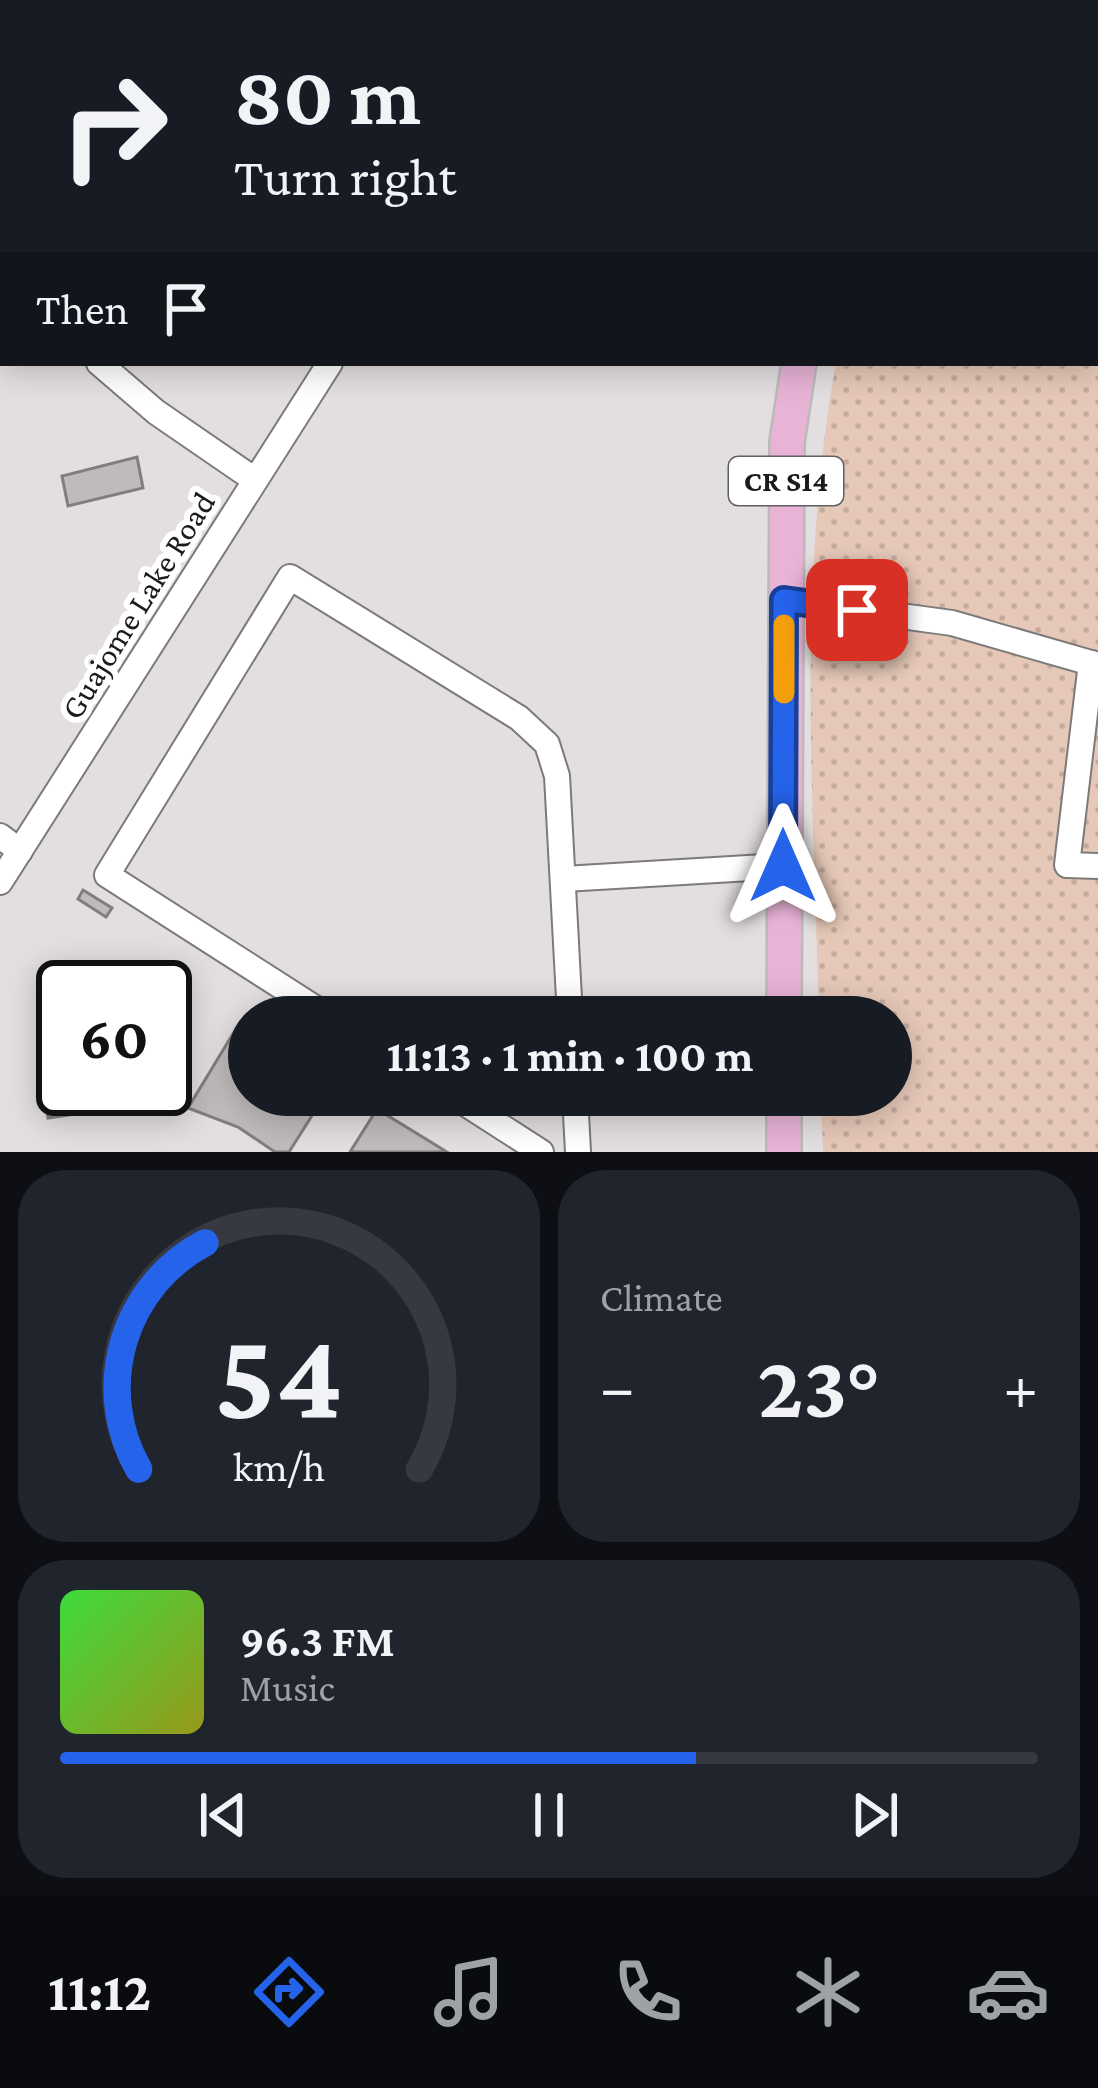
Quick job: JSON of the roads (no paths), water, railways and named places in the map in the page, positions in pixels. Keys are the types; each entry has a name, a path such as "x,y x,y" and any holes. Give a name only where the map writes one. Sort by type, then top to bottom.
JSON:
{"main road":[{"name":"CR S14","path":"784,996 787,442 799,366"},
{"path":"784,1116 784,1152"}],"street":[{"path":"102,366 156,412 255,480"},
{"name":"Guajome Lake Road","path":"0,882 10,844 327,366"},
{"path":"296,996 107,875 290,577 519,718 548,743 557,776 569,996"},
{"path":"784,600 952,623 1094,664 1067,865 1098,866"},
{"path":"563,879 783,866"},
{"path":"485,1116 542,1152"},
{"path":"576,1116 578,1152"}]}
